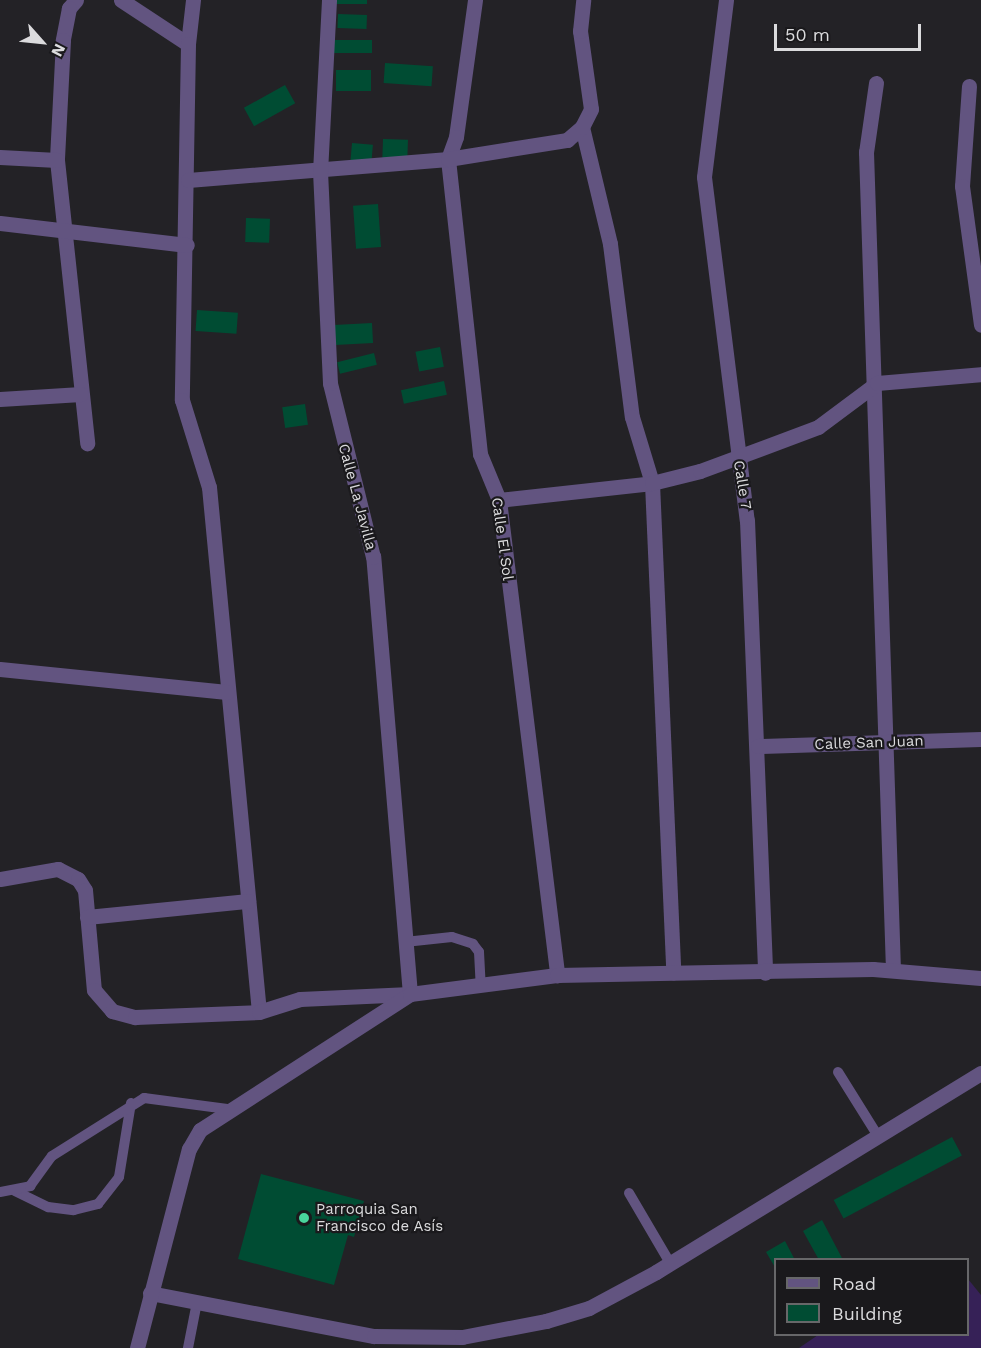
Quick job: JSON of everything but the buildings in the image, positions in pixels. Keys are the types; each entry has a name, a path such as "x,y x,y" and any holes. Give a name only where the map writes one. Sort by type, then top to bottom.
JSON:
{"street":[{"path":"76,0 69,8 63,40 57,160 62,231 87,443"},
{"path":"121,0 188,44"},
{"path":"193,0 188,44 187,245 182,400 208,487 259,1012"},
{"name":"Calle La Javilla","path":"329,0 320,172 330,384 373,556 410,994"},
{"name":"Calle El Sol","path":"475,0 456,137 448,159 480,454 499,500 557,975"},
{"path":"188,180 320,172 448,159 567,140 582,127 591,109 580,31 583,0"},
{"name":"Calle 7","path":"726,0 704,177 737,457 747,520 758,746 765,974"},
{"path":"876,83 866,152 877,383 893,970"},
{"path":"969,86 962,186 981,325"},
{"path":"582,127 610,244 632,417 652,483 673,973"},
{"path":"0,157 57,160"},
{"path":"0,223 187,245"},
{"path":"499,500 652,483 737,457 819,427 877,383 981,374"},
{"path":"0,399 81,394"},
{"path":"0,669 227,692"},
{"name":"Calle San Juan","path":"758,746 886,744 981,739"},
{"path":"0,879 58,869 69,872 85,890 94,990 112,1011 135,1017 259,1012 300,999 410,994 557,975 765,974 893,970 981,978"},
{"path":"87,917 248,901"},
{"path":"137,1348 189,1149 200,1130 227,1109 410,994"},
{"path":"150,1293 401,1342 460,1343 589,1308 670,1263 981,1073"}],"lane":[{"path":"405,942 452,937 473,944 479,952 481,985"},
{"path":"838,1072 878,1136"},
{"path":"0,1192 15,1191 30,1186 52,1156 130,1103 155,1098 227,1109"},
{"path":"15,1191 48,1207 74,1210 98,1204 118,1177 130,1103"},
{"path":"628,1193 670,1263"},
{"path":"188,1348 197,1302"}],"shaded area":[{"path":"969,1280 981,1295 981,1348 799,1348 817,1336 969,1336"}],"place":[{"name":"Parroquia San Francisco de Asís","path":"304,1218"}]}
